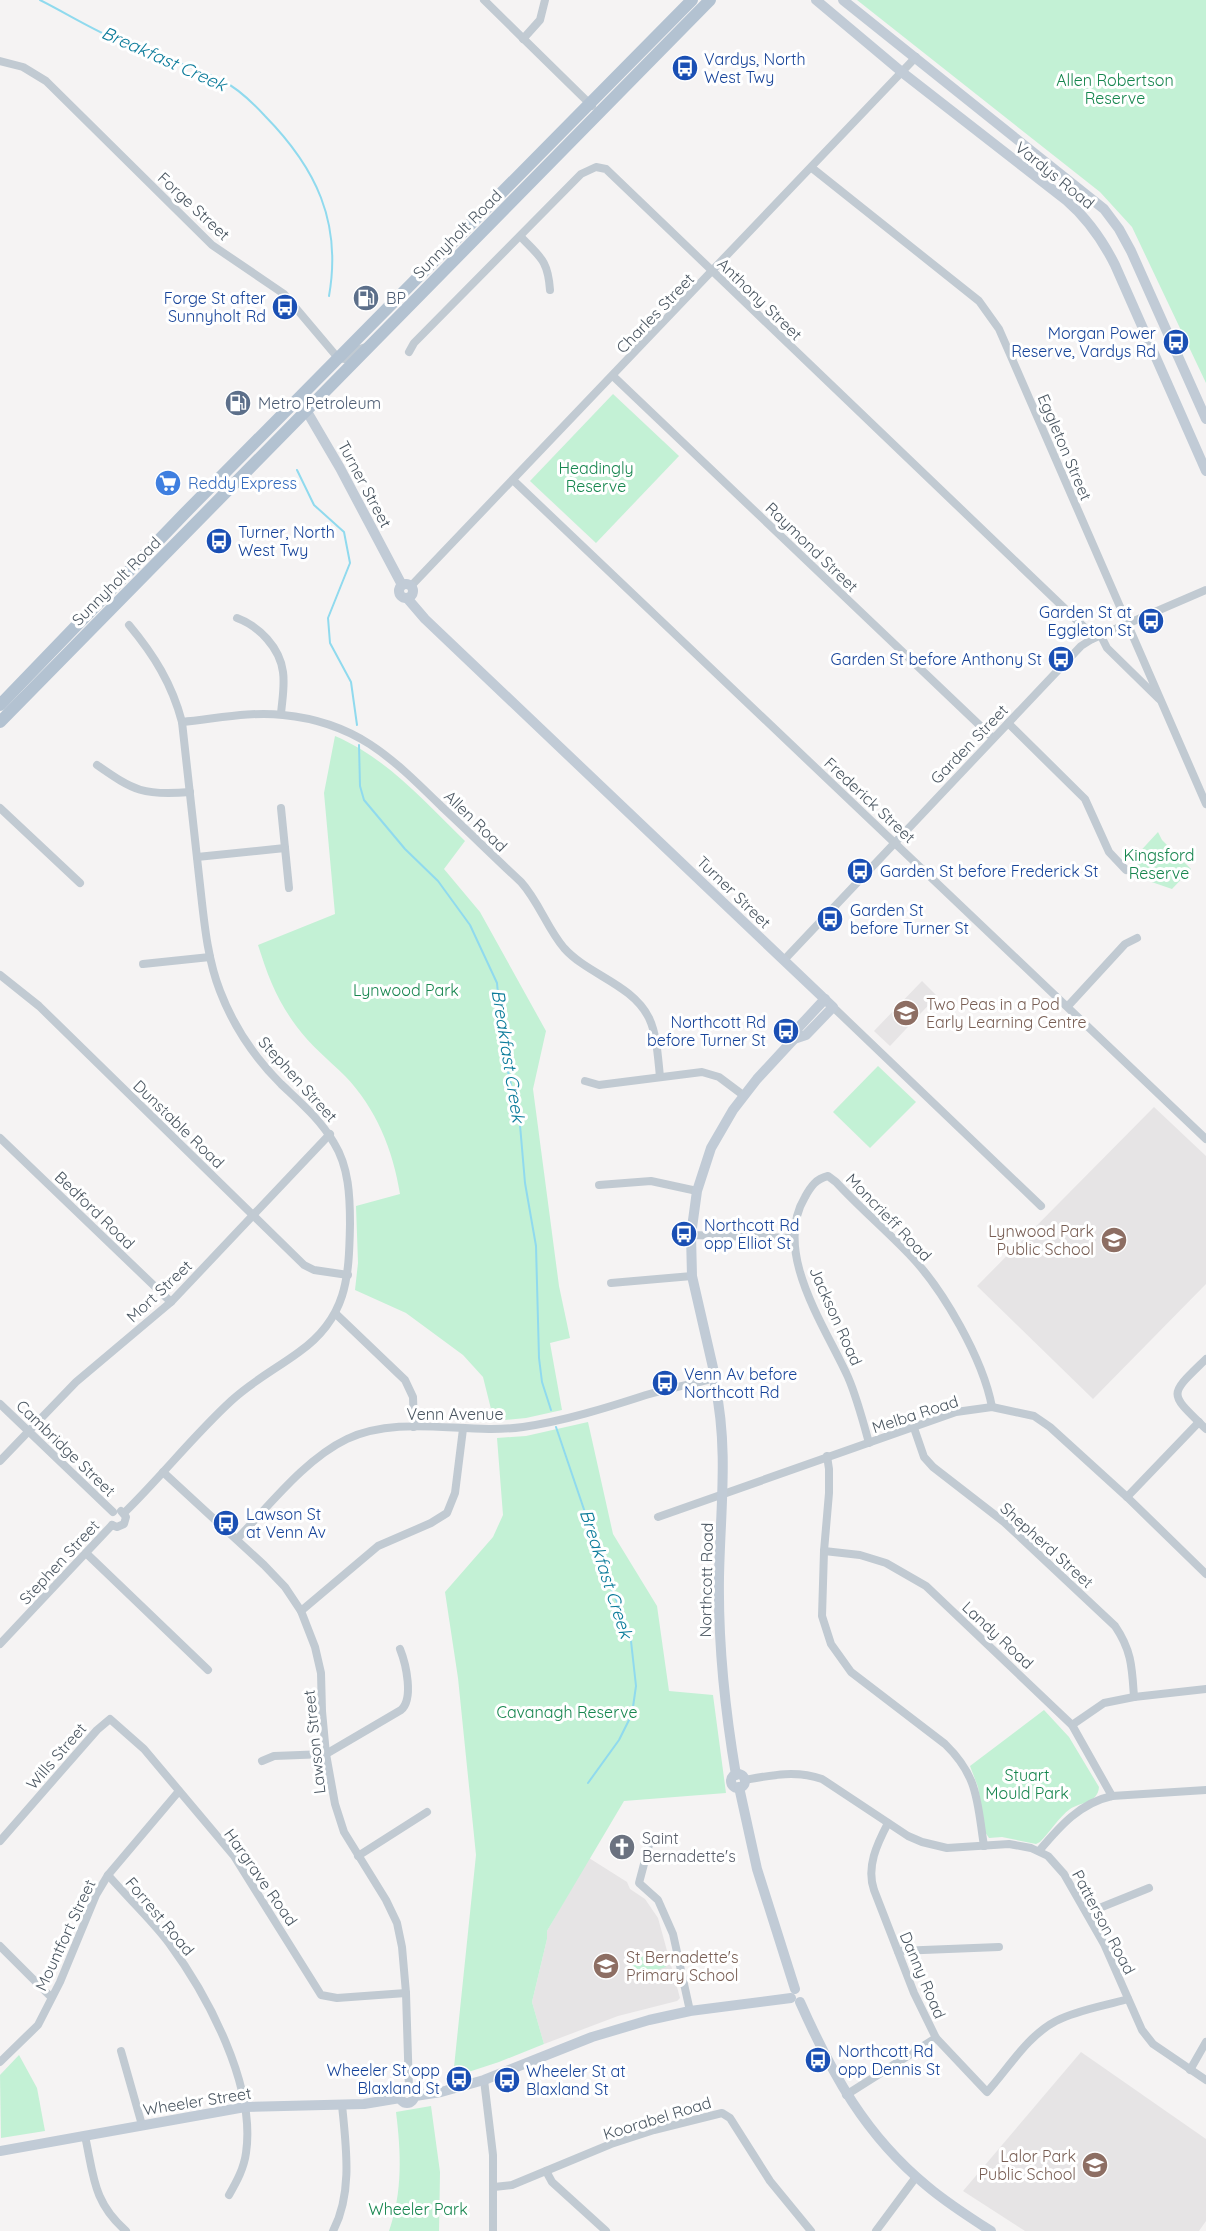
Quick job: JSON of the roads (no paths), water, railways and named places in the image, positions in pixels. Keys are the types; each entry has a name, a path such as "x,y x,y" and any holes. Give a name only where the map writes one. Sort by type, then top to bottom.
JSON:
{"main road":[{"name":"Sunnyholt Road","path":"0,722 308,411 595,109 692,0"},
{"name":"Sunnyholt Road","path":"0,705 338,358 710,0"}],"street":[{"path":"484,0 595,109"},
{"path":"523,39 540,20 545,0"},
{"name":"Vardys Road","path":"816,0 903,73 1066,200 1096,231 1115,265 1206,471"},
{"name":"Vardys Road","path":"843,0 1095,201 1111,218 1131,251 1206,419"},
{"name":"Charles Street","path":"406,586 514,481 916,57"},
{"name":"Forge Street","path":"0,61 23,67 45,81 208,241 284,294 338,358"},
{"name":"Anthony Street","path":"409,352 414,343 581,174 586,170 599,167 606,169 1084,627 1092,639"},
{"name":"Eggleton Street","path":"812,168 979,301 999,329 1206,804"},
{"path":"521,237 543,259 549,271 550,290"},
{"path":"338,358 345,359 353,351 367,347"},
{"name":"Raymond Street","path":"613,376 993,738"},
{"name":"Turner Street","path":"299,398 412,593 407,598 425,619 1041,1206"},
{"name":"Frederick Street","path":"514,481 1204,1135"},
{"name":"Garden Street","path":"784,960 1076,651 1092,639 1206,590"},
{"path":"237,618 254,626 267,639 279,658 283,681 281,714"},
{"name":"Stephen Street","path":"124,1513 235,1397 301,1351 317,1337 336,1314 348,1275 350,1207 342,1157 330,1134 263,1064 236,1026 220,991 210,957 196,857 182,722 165,675 150,651 129,625"},
{"path":"1101,636 1107,648 1162,702"},
{"name":"Allen Road","path":"182,722 255,714 281,714 318,721 345,730 375,746 401,767 525,887 558,940 570,954 631,996 641,1006 652,1027 660,1077"},
{"path":"1008,723 1085,799 1109,852 1126,870"},
{"path":"97,765 128,786 141,791 162,795 190,792"},
{"path":"0,808 80,883"},
{"path":"281,808 289,888"},
{"path":"196,857 285,848"},
{"path":"1068,1006 1125,944 1137,938"},
{"path":"143,964 210,957"},
{"name":"Dunstable Road","path":"0,975 39,1006 304,1265 314,1270 348,1275"},
{"name":"Northcott Road","path":"829,1003 798,1028 794,1039 743,1095 717,1136 697,1191 691,1235 692,1276 723,1427 719,1578 726,1706 757,1869 795,1996 826,2058 846,2095 866,2124 916,2176 946,2201 991,2231"},
{"path":"585,1081 599,1085 696,1072 707,1073 723,1080 743,1095"},
{"name":"Mort Street","path":"0,1461 76,1382 171,1302 330,1134"},
{"name":"Bedford Road","path":"0,1138 171,1302"},
{"name":"Jackson Road","path":"828,1176 819,1178 799,1205 793,1238 800,1274 849,1380 869,1443"},
{"name":"Moncrieff Road","path":"828,1176 909,1254 928,1277 981,1368 992,1407"},
{"path":"599,1185 651,1181 697,1191"},
{"path":"691,1235 793,1238"},
{"path":"611,1283 692,1276"},
{"path":"336,1314 405,1380 413,1401 414,1427"},
{"path":"1206,1359 1182,1382 1177,1391 1177,1397 1182,1405 1206,1429"},
{"name":"Venn Avenue","path":"237,1539 302,1472 337,1444 368,1432 387,1428 463,1429 536,1425 712,1379"},
{"name":"Cambridge Street","path":"0,1404 113,1512"},
{"name":"Melba Road","path":"658,1516 956,1412 992,1407 1034,1416 1050,1427 1127,1497 1206,1574"},
{"path":"1127,1497 1199,1422"},
{"name":"Shepherd Street","path":"914,1428 924,1457 933,1467 1004,1522 1115,1626 1128,1647 1134,1697"},
{"path":"301,1611 378,1546 431,1523 447,1513 456,1493 463,1429"},
{"path":"827,1456 829,1493 822,1616 831,1644 851,1672 957,1755 974,1786 984,1846"},
{"name":"Lawson Street","path":"163,1472 237,1539 285,1587 301,1611 315,1647 321,1673 326,1754 338,1813 344,1832 386,1900 397,1923 402,1947 412,2093"},
{"path":"119,1510 124,1513 126,1519 124,1524 117,1527 112,1525 110,1518 113,1512 119,1510"},
{"name":"Stephen Street","path":"0,1644 112,1525"},
{"name":"Landy Road","path":"824,1551 860,1555 886,1563 926,1586 1072,1725 1112,1796"},
{"path":"87,1554 208,1671"},
{"path":"262,1761 274,1756 326,1754 406,1705 408,1697 405,1662 400,1649"},
{"path":"1072,1725 1104,1703 1134,1697 1206,1689"},
{"name":"Hargrave Road","path":"110,1719 144,1749 234,1856 321,1995 338,1998 406,1994"},
{"name":"Wills Street","path":"0,1841 97,1730 110,1719"},
{"name":"Patterson Road","path":"740,1781 785,1773 810,1775 834,1786 908,1836 935,1846 947,1848 1009,1844 1040,1851 1057,1864 1088,1913 1120,1976 1142,2030 1153,2044 1206,2080"},
{"path":"1040,1851 1065,1821 1100,1799 1112,1796 1206,1790"},
{"name":"Mountfort Street","path":"0,2062 38,2025 60,1982 96,1895 108,1875 178,1791"},
{"path":"358,1856 427,1812"},
{"name":"Danny Road","path":"888,1823 875,1849 871,1881 914,1993 936,2038 987,2092 1028,2044 1053,2022 1066,2016 1128,1999"},
{"path":"649,1845 639,1883 658,1900 673,1934 690,2011"},
{"name":"Forrest Road","path":"108,1875 169,1942 207,2000 228,2047 245,2107 246,2152 240,2176 229,2195"},
{"path":"1088,1913 1149,1888"},
{"path":"0,1946 51,1997"},
{"path":"898,1951 999,1947"},
{"path":"412,2093 441,2092 484,2080 592,2037 649,2020 690,2011 795,1996"},
{"path":"846,2095 936,2038"},
{"path":"1190,2070 1206,2042"},
{"path":"121,2051 142,2125"},
{"path":"484,2080 490,2122 494,2187 493,2231"},
{"name":"Wheeler Street","path":"0,2151 245,2107 384,2102 400,2098 402,2091 412,2093"},
{"path":"333,2231 345,2198 342,2105"},
{"name":"Koorabel Road","path":"494,2187 512,2185 611,2144 654,2130 722,2113 730,2118 770,2181 811,2231"},
{"path":"85,2136 101,2202 108,2213 126,2231"},
{"path":"546,2171 552,2181 606,2231"},
{"path":"876,2231 916,2176"}],"waterway":[{"name":"Breakfast Creek","path":"40,0 113,38 223,81 256,106 298,156 321,198 332,244 329,296"},
{"name":"Breakfast Creek","path":"297,470 314,505 344,532 350,563 328,618 330,643 351,682 357,725"},
{"name":"Breakfast Creek","path":"359,745 360,786 364,800 405,849 438,881 470,925 497,983 503,1049 520,1125 525,1183 536,1246 539,1358 542,1382 551,1410"},
{"name":"Breakfast Creek","path":"556,1427 610,1586 626,1622 631,1641 636,1686 632,1714 619,1740 588,1783"}],"place":[{"name":"Vardys, North West Twy","path":"685,68"},
{"name":"BP","path":"366,298"},
{"name":"Forge St after Sunnyholt Rd","path":"285,307"},
{"name":"Morgan Power Reserve, Vardys Rd","path":"1176,342"},
{"name":"Metro Petroleum","path":"238,403"},
{"name":"Reddy Express","path":"168,483"},
{"name":"Turner, North West Twy","path":"219,541"},
{"name":"Garden St at Eggleton St","path":"1151,621"},
{"name":"Garden St before Anthony St","path":"1061,659"},
{"name":"Garden St before Frederick St","path":"860,871"},
{"name":"Garden St before Turner St","path":"830,919"},
{"name":"Two Peas in a Pod Early Learning Centre","path":"906,1013"},
{"name":"Northcott Rd before Turner St","path":"786,1031"},
{"name":"Northcott Rd opp Elliot St","path":"684,1234"},
{"name":"Lynwood Park Public School","path":"1114,1240"},
{"name":"Venn Av before Northcott Rd","path":"665,1383"},
{"name":"Lawson St at Venn Av","path":"226,1523"},
{"name":"Saint Bernadette's","path":"622,1847"},
{"name":"St Bernadette's Primary School","path":"606,1966"},
{"name":"Northcott Rd opp Dennis St","path":"818,2060"},
{"name":"Wheeler St opp Blaxland St","path":"459,2079"},
{"name":"Wheeler St at Blaxland St","path":"507,2080"},
{"name":"Lalor Park Public School","path":"1095,2165"}],"park label":[{"name":"Allen Robertson Reserve","path":"1115,89"},
{"name":"Headingly Reserve","path":"596,477"},
{"name":"Kingsford Reserve","path":"1159,864"},
{"name":"Lynwood Park","path":"406,990"},
{"name":"Cavanagh Reserve","path":"567,1712"},
{"name":"Stuart Mould Park","path":"1027,1784"},
{"name":"Wheeler Park","path":"418,2209"}]}
